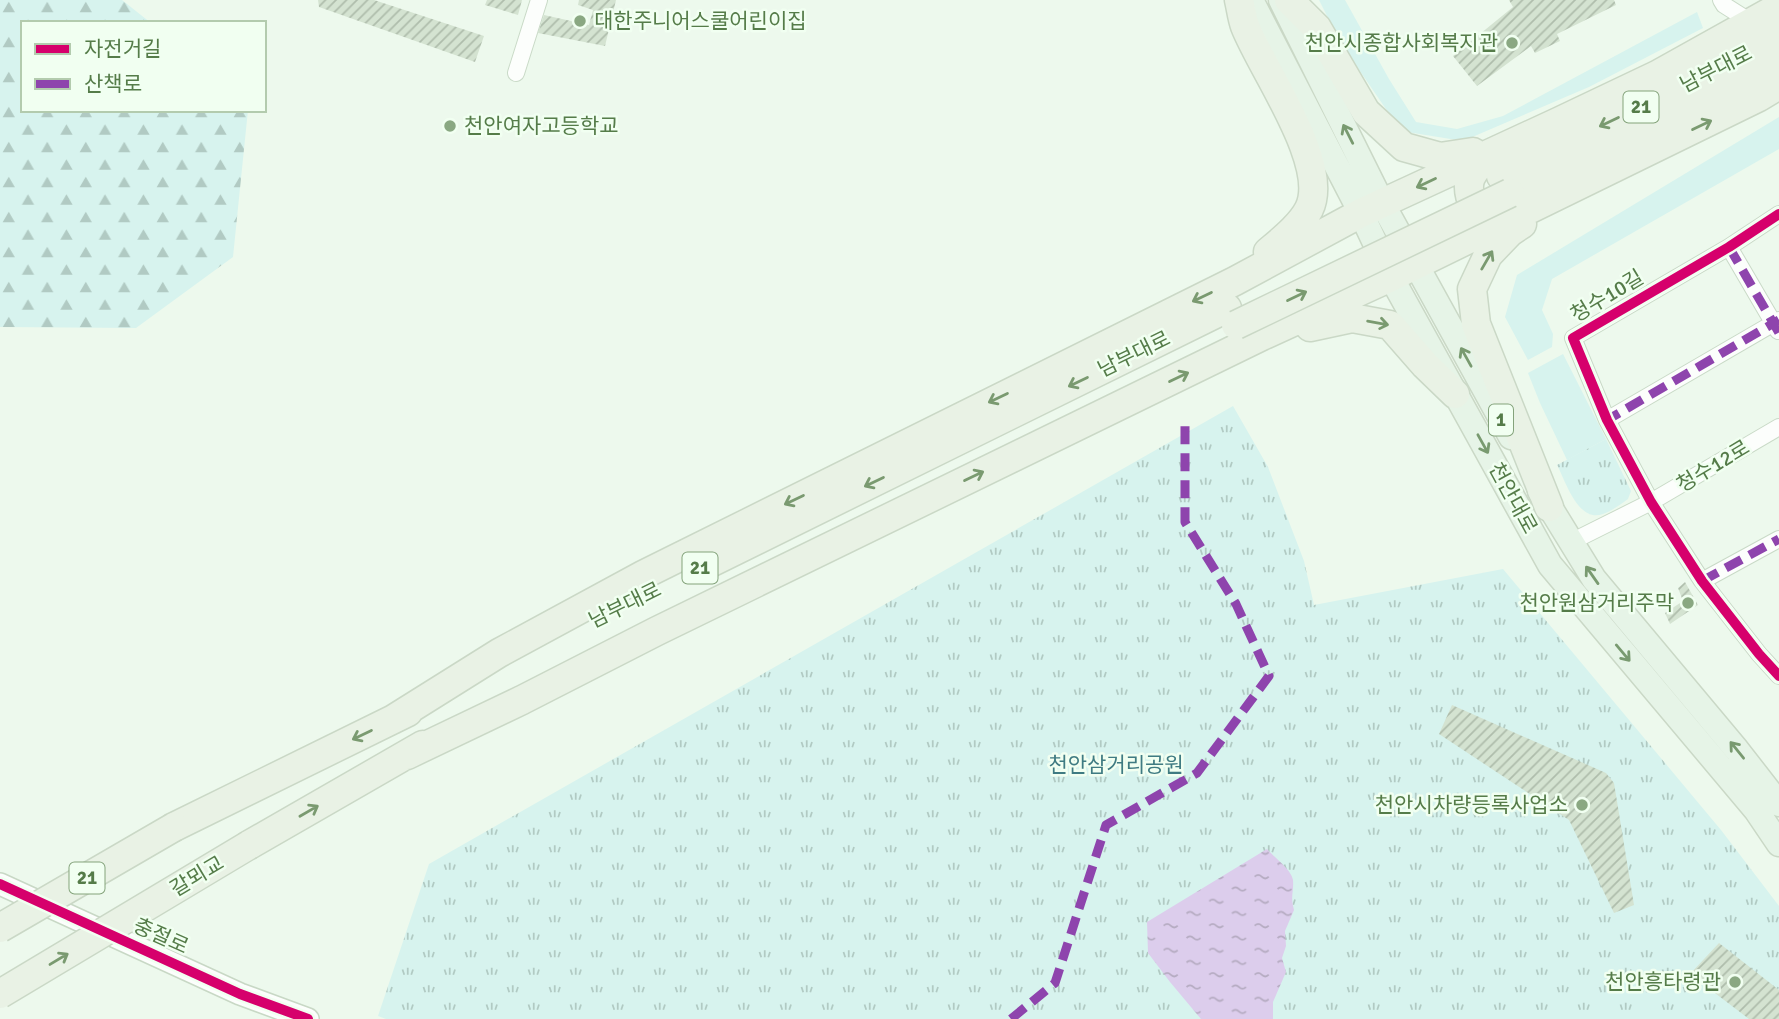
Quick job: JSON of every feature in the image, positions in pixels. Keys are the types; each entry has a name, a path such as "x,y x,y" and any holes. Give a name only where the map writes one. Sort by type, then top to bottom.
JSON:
{"highway":[{"path":"1235,281 1291,232 1309,209 1314,184 1304,145 1245,26 1239,0"},
{"path":"1289,0 1317,29 1366,112 1404,146 1440,157 1475,152 1558,122 1657,75 1779,7"},
{"name":"남부대로","path":"1502,186 1779,36"},
{"name":"남부대로","path":"1502,186 1737,82 1779,58"},
{"path":"1549,507 1476,324 1472,289 1488,255 1510,232 1627,161 1779,85"},
{"path":"407,755 1262,336 1403,271 1502,186 1558,122"},
{"path":"392,720 499,653 643,575 1235,281 1372,208 1627,161"},
{"name":"21","path":"1231,317 1502,186"},
{"name":"남부대로","path":"0,928 174,827 1231,317"},
{"name":"남부대로","path":"249,845 407,755 514,688 1231,317"},
{"path":"1262,336 1352,318 1390,325 1455,394"},
{"name":"갈뫼교","path":"0,994 249,845"}],"main road":[{"name":"천안대로","path":"1251,0 1372,208"},
{"name":"천안대로","path":"1281,0 1372,208 1403,271 1455,394 1550,565 1756,810 1779,844"},
{"name":"천안대로","path":"1403,271 1594,579 1779,804"}],"street":[{"path":"516,73 539,0"},
{"path":"1721,0 1724,5 1751,22"},
{"name":"청수10길","path":"1702,581 1651,502 1607,420 1573,338 1729,247 1779,214"},
{"path":"1607,420 1777,326 1729,247"},
{"name":"청수12로","path":"1571,542 1651,502 1779,427"},
{"path":"1779,538 1702,581 1779,676"},
{"name":"충절로","path":"0,884 240,994 308,1019"}],"green space":[{"path":"0,0 122,0 148,21 21,21 21,112 248,112 233,257 136,328 0,327"},
{"path":"1319,0 1345,0 1416,122 1457,129 1503,116 1697,12 1703,28 1589,87 1463,141 1401,131 1340,42"},
{"path":"1779,117 1779,149 1552,279 1542,310 1553,334 1552,347 1528,360 1505,317 1517,275"},
{"path":"1563,354 1606,439 1567,460 1528,373"},
{"name":"천안삼거리공원","path":"1233,406 1268,467 1304,561 1314,605 1503,569 1721,830 1779,906 1779,1019 386,1019 378,1016 429,864"},
{"path":"1606,439 1631,491 1628,499 1616,507 1603,514 1594,515 1587,513 1574,499 1557,465"}],"water":[{"path":"1267,849 1292,876 1294,910 1285,931 1286,946 1282,958 1286,972 1273,1002 1273,1019 1201,1019 1148,953 1147,922"}],"building":[{"path":"318,0 374,0 484,36 475,62 319,7"},
{"path":"487,0 522,0 518,15 485,5"},
{"path":"579,0 616,0 605,46 538,33 544,15 589,25 593,10 578,5"},
{"name":"천안시종합사회복지관","path":"1509,0 1614,0 1616,5 1557,34 1560,41 1535,53 1531,46 1477,86 1453,56 1513,7"},
{"name":"천안원삼거리주막","path":"1685,582 1698,605 1670,624 1665,613 1683,601 1678,588"},
{"name":"천안시차량등록사업소","path":"1452,705 1606,773 1614,783 1634,905 1614,913 1569,820 1439,734"},
{"name":"천안흥타령관","path":"1719,943 1779,990 1779,1019 1749,1019 1690,974"}],"marked path":[{"path":"1729,247 1779,333"},
{"path":"1606,416 1607,420 1779,320"},
{"path":"1011,1019 1055,983 1106,825 1197,773 1269,676 1236,604 1185,522 1185,418"},
{"path":"1702,581 1779,539"}],"cycle path":[{"path":"1779,214 1729,247 1573,338 1607,420 1651,502 1702,581 1779,676"},
{"path":"0,884 240,994 308,1019"}],"place":[{"name":"대한주니어스쿨어린이집","path":"580,21"},
{"name":"천안시종합사회복지관","path":"1512,43"},
{"name":"천안여자고등학교","path":"450,126"},
{"name":"천안원삼거리주막","path":"1688,603"},
{"name":"천안시차량등록사업소","path":"1582,805"},
{"name":"천안흥타령관","path":"1735,982"}]}
